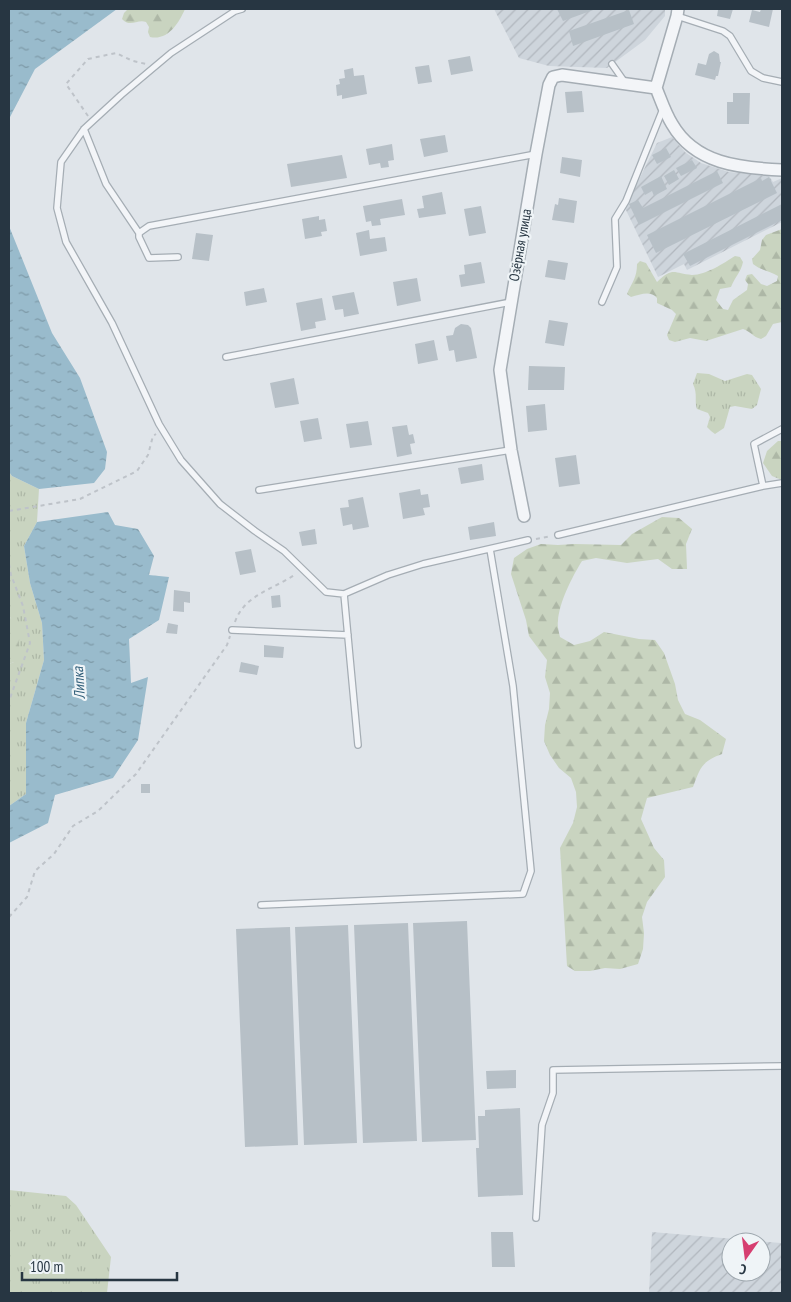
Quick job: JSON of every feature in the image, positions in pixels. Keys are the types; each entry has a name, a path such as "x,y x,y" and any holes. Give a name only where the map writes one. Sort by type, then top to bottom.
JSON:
{"street":[{"path":"678,12 656,88 672,124 683,139 696,151 713,159 734,165 782,170"},
{"name":"Озёрная улица","path":"524,516 511,450 500,370 546,96 553,77 562,75 656,88"}],"lane":[{"path":"242,9 235,11 179,48 121,95 84,129 61,162 57,208 66,242 112,323 162,429 180,460 220,504 284,551 326,592 344,594 388,575 423,564 528,540"},
{"path":"678,12 723,31 730,36 751,71 764,78 782,82"},
{"path":"612,64 628,85"},
{"path":"602,302 617,267 615,219 626,201 664,107"},
{"path":"84,129 106,184 139,233 149,258 178,257"},
{"path":"139,233 150,226 536,154"},
{"path":"226,357 511,302"},
{"path":"763,486 754,444 782,429"},
{"path":"259,490 511,450"},
{"path":"558,535 782,483"},
{"path":"261,905 523,894 531,871 513,686 490,549"},
{"path":"344,594 358,745"},
{"path":"232,630 348,635"},
{"path":"536,1218 542,1125 553,1093 553,1070 782,1066"}],"path":[{"path":"92,122 66,84 88,59 116,53 133,61 156,66"},
{"path":"9,510 80,499 137,471 148,455 153,436 162,429"},
{"path":"528,540 558,535"},
{"path":"9,564 23,606 30,644 9,701"},
{"path":"9,917 27,897 34,871 54,854 73,826 98,811 136,774 227,645 238,614 252,598 281,584 304,569"}],"shaded area":[{"path":"494,9 665,9 665,16 645,40 607,68 549,66 519,58"},
{"path":"672,137 686,153 701,163 729,172 769,176 773,182 782,178 782,222 687,270 684,264 658,277 625,208 657,143"},
{"path":"652,1232 721,1238 721,1282 771,1282 771,1242 781,1243 782,1293 649,1293"}],"green space":[{"path":"128,9 185,9 180,20 172,30 156,38 150,37 149,27 146,22 128,23 122,19"},
{"path":"782,229 782,322 773,324 766,336 761,339 743,329 706,341 690,338 675,342 669,340 667,335 676,314 657,303 657,298 651,294 631,297 627,294 635,276 637,264 640,261 646,263 657,282 671,272 692,275 703,273 735,256 740,257 743,262 741,269 731,287 720,289 716,300 723,309 728,310 733,300 747,290 748,284 745,280 747,275 752,274 761,284 767,286 777,281 778,276 756,266 753,264 752,259 760,250 762,240 766,235"},
{"path":"697,373 709,374 725,381 747,374 752,375 761,389 757,405 752,409 730,407 724,428 715,434 707,427 710,417 708,413 697,409 693,384"},
{"path":"778,441 782,441 782,480 772,476 763,463 767,451"},
{"path":"9,472 12,476 39,489 37,522 24,546 30,583 42,623 44,660 26,723 26,794 9,806 9,664 14,662 11,618 9,617"},
{"path":"662,517 679,518 692,529 686,544 687,569 672,569 658,559 627,563 596,558 582,561 563,598 558,623 560,637 574,645 590,641 604,632 655,640 664,653 675,684 678,700 685,714 700,720 726,739 722,754 710,759 703,766 693,787 647,798 641,819 654,848 664,860 665,877 647,902 642,917 643,949 638,964 620,969 605,968 575,971 567,966 560,848 573,823 577,807 576,792 571,778 559,768 550,755 544,741 550,693 545,677 547,660 529,636 526,620 511,574 514,558 527,549 541,544 621,545 632,534"},
{"path":"9,617 18,627 19,638 14,662 9,664"},
{"path":"9,1190 66,1196 76,1205 111,1257 107,1293 9,1293"}],"water":[{"path":"9,9 117,9 35,69 9,119"},
{"path":"9,226 52,333 80,378 107,452 105,469 94,483 39,489 12,476 9,472"},
{"name":"Липка","path":"108,512 115,525 138,529 154,556 149,575 169,577 159,620 129,639 131,683 148,677 138,740 113,778 55,795 48,823 9,843 9,806 26,794 26,723 44,660 42,623 30,583 24,546 37,522"}],"building":[{"path":"557,9 596,9 563,21"},
{"path":"715,9 733,9 730,19 717,16 718,10"},
{"path":"761,9 773,9 769,27 749,22 752,10 760,12"},
{"path":"629,10 634,24 573,46 569,31"},
{"path":"714,51 719,54 721,62 718,76 716,76 715,80 695,75 698,63 706,65 709,54"},
{"path":"470,56 473,71 451,75 448,60"},
{"path":"429,65 432,82 418,84 415,67"},
{"path":"353,68 354,76 364,75 367,94 342,99 342,95 337,96 336,85 340,84 339,79 345,78 344,70"},
{"path":"582,91 584,112 567,113 565,92"},
{"path":"733,93 750,93 749,124 727,124 727,102 733,102"},
{"path":"445,135 448,152 424,157 420,139"},
{"path":"392,144 394,160 388,161 389,167 381,168 380,163 369,165 366,149"},
{"path":"666,148 671,157 657,164 652,155"},
{"path":"342,155 347,178 291,187 287,164"},
{"path":"562,157 582,160 580,177 560,173"},
{"path":"692,160 697,168 681,176 676,168"},
{"path":"674,170 679,179 669,185 664,176"},
{"path":"717,171 723,183 639,225 629,204 638,200 643,208"},
{"path":"661,176 667,189 654,196 652,191 645,195 641,187"},
{"path":"769,177 777,193 656,253 647,235 761,178 762,181"},
{"path":"442,192 446,214 419,218 417,209 424,208 422,196"},
{"path":"559,198 577,201 574,223 552,220 555,204 558,205"},
{"path":"402,199 405,215 380,219 381,225 372,226 371,221 366,222 363,206"},
{"path":"782,204 782,220 690,266 683,254"},
{"path":"481,206 486,233 469,236 464,209"},
{"path":"319,216 319,220 325,219 327,231 321,232 322,236 305,239 302,219"},
{"path":"369,230 370,239 385,237 387,251 360,256 356,233"},
{"path":"196,233 213,235 209,261 192,259"},
{"path":"548,260 568,263 565,280 545,277"},
{"path":"481,262 485,283 461,287 459,275 465,274 464,265"},
{"path":"417,278 421,301 397,306 393,282"},
{"path":"264,288 267,302 246,306 244,292"},
{"path":"354,292 359,314 344,317 343,309 335,310 332,296"},
{"path":"322,298 326,320 315,322 316,328 301,331 296,303"},
{"path":"549,320 568,323 564,346 545,343"},
{"path":"461,324 468,325 471,328 477,358 456,362 454,350 449,351 446,336 453,335 455,328"},
{"path":"434,340 438,360 418,364 415,344"},
{"path":"529,366 565,367 564,390 528,390"},
{"path":"294,378 299,404 275,408 270,383"},
{"path":"545,404 547,430 528,432 526,406"},
{"path":"318,418 322,439 304,442 300,421"},
{"path":"368,421 372,445 350,448 346,424"},
{"path":"407,425 409,435 413,434 415,443 410,444 412,454 397,457 392,427"},
{"path":"576,455 580,484 559,487 555,458"},
{"path":"482,464 484,480 461,484 458,468"},
{"path":"420,489 421,495 428,494 430,507 423,508 425,515 403,519 399,493"},
{"path":"363,497 369,527 353,530 352,524 343,526 340,508 349,507 348,500"},
{"path":"494,522 496,536 470,540 468,527"},
{"path":"315,529 317,544 302,546 299,532"},
{"path":"251,549 256,572 240,575 235,552"},
{"path":"174,590 190,592 190,603 184,602 184,612 173,611"},
{"path":"280,595 281,607 272,608 271,596"},
{"path":"168,623 178,625 177,634 166,633"},
{"path":"264,645 284,647 283,658 264,657"},
{"path":"241,662 259,666 257,675 239,672"},
{"path":"141,784 150,784 150,793 141,793"},
{"path":"467,921 476,1140 422,1142 413,923"},
{"path":"408,923 417,1141 363,1143 354,925"},
{"path":"348,925 357,1143 304,1145 295,927"},
{"path":"290,927 298,1145 245,1147 236,929"},
{"path":"516,1070 516,1088 487,1089 486,1071"},
{"path":"520,1108 523,1195 478,1197 476,1148 479,1148 478,1116 485,1116 485,1110"},
{"path":"491,1232 513,1232 515,1267 492,1267"}]}
